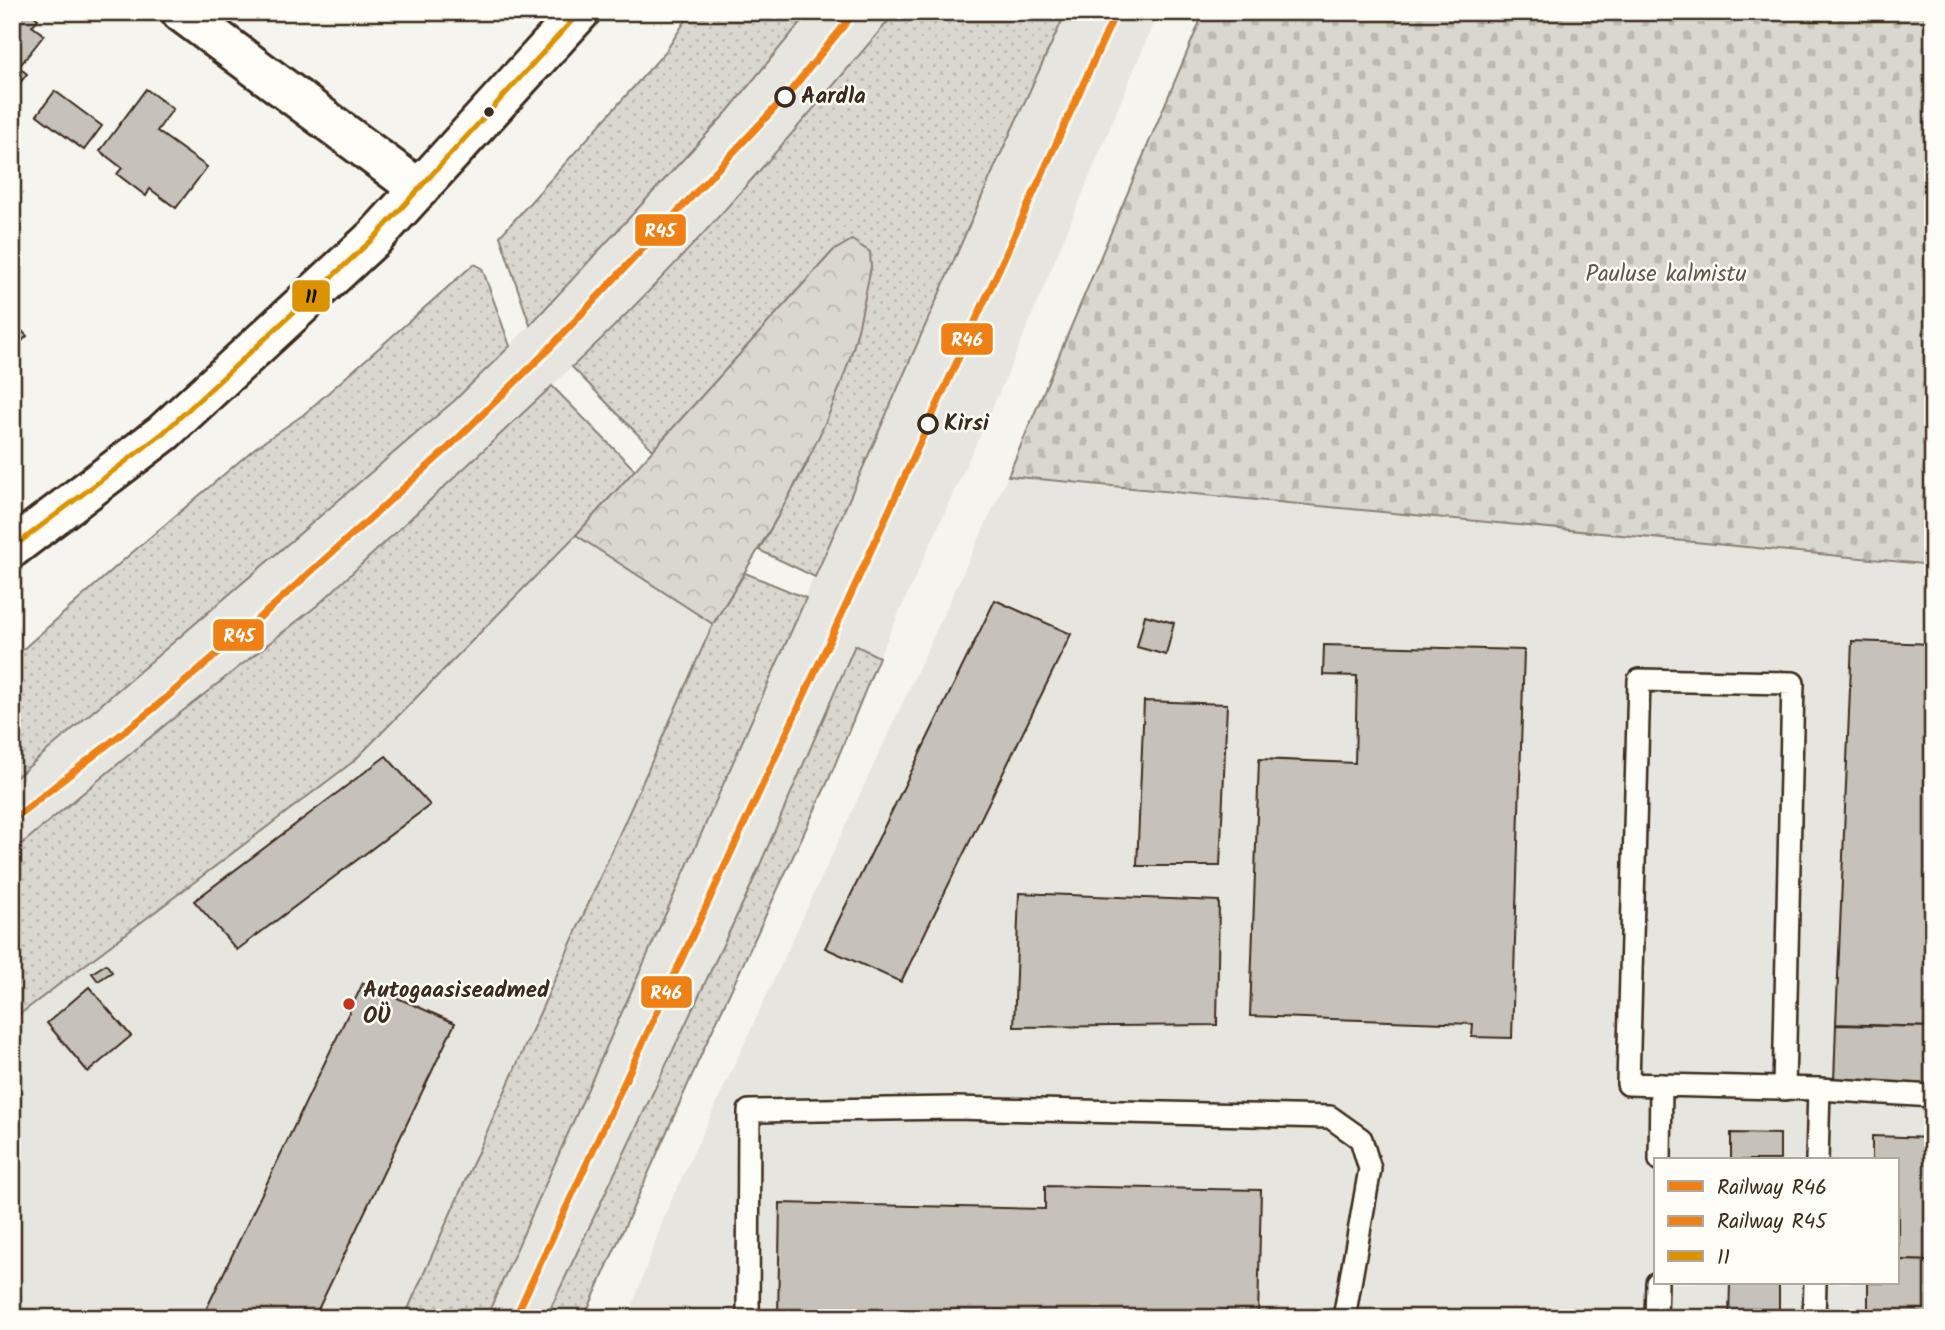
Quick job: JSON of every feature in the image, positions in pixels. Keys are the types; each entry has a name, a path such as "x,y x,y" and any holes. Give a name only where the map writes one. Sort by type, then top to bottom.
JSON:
{"street":[{"path":"181,12 419,189"},
{"path":"12,548 163,433 375,237 580,12"}],"lane":[{"path":"1784,1089 1793,683 1639,680 1628,1084 1784,1089 1819,1089 1933,1096"},
{"path":"1660,1158 1661,1085"},
{"path":"1817,1158 1819,1089"},
{"path":"748,1318 749,1111 954,1108 1330,1117 1361,1139 1370,1169 1344,1318"},
{"path":"1656,1318 1657,1284"},
{"path":"1814,1318 1815,1284"}],"shaded area":[{"path":"809,12 896,12 761,170 609,332 319,604 165,725 12,852 12,781 454,401 510,346 727,112"},
{"path":"1066,12 1158,12 1008,373 879,657 855,645 750,888 546,1318 486,1318 997,162"},
{"path":"1008,476 1933,565 1933,1318 628,1318 666,1212"},
{"path":"576,535 713,624 404,1318 12,1318 12,1020 354,761"}],"green space":[{"path":"691,12 809,12 727,112 530,325 500,236 666,51"},
{"path":"896,12 1066,12 997,162 815,577 759,550 808,462 833,251 653,450 572,367 699,239"},
{"name":"Pauluse kalmistu","path":"1204,12 1933,12 1933,565 1008,476"},
{"path":"852,240 870,252 871,267 857,334 838,391 790,494 713,624 576,535 833,251"},
{"path":"474,264 482,268 510,346 454,401 12,781 12,659 255,448 303,415"},
{"path":"552,386 635,470 576,535 354,761 12,1020 12,852 165,725 319,604"},
{"path":"745,573 806,598 486,1318 404,1318 713,624"},
{"path":"855,645 879,657 829,779 705,1046 584,1318 546,1318 750,888"}],"building":[{"path":"12,12 30,12 38,19 32,26 44,35 19,67 27,74 18,85 12,80"},
{"path":"146,89 173,109 157,131 207,167 176,208 150,189 146,196 117,174 122,168 100,151"},
{"path":"55,91 102,126 84,150 37,115"},
{"path":"12,321 27,336 12,351"},
{"path":"995,600 1071,634 901,982 825,948"},
{"path":"1145,615 1174,623 1166,655 1137,647"},
{"path":"1852,641 1933,644 1933,1027 1836,1024"},
{"path":"1324,645 1524,650 1512,1038 1472,1037 1473,1024 1250,1016 1259,759 1355,763 1357,676 1323,675"},
{"path":"1144,701 1227,704 1220,866 1137,866"},
{"path":"386,756 430,805 237,950 194,901"},
{"path":"1019,893 1219,901 1217,1025 1014,1027"},
{"path":"106,964 112,972 98,981 92,973"},
{"path":"363,983 455,1023 314,1318 202,1318"},
{"path":"89,987 131,1036 88,1072 47,1023"},
{"path":"1836,1025 1933,1027 1933,1084 1834,1082"},
{"path":"1731,1133 1780,1134 1780,1158 1731,1158"},
{"path":"1872,1136 1933,1138 1933,1261 1899,1260 1899,1158 1872,1158"},
{"path":"1045,1186 1261,1190 1258,1318 778,1318 780,1203 1045,1209"},
{"path":"1899,1260 1933,1261 1933,1318 1868,1313 1868,1284 1899,1284"},
{"path":"1730,1284 1779,1284 1779,1318 1729,1318"},
{"path":"1868,1313 1919,1315 1919,1318 1868,1318"}],"rail line":[{"name":"R45","path":"12,820 153,709 274,605 448,448 544,354 788,94 855,12"},
{"name":"R46","path":"515,1318 847,603 1116,12"}],"transit line":[{"name":"11","path":"12,548 163,433 375,237 580,12"}],"place":[{"name":"Aardla","path":"785,97"},
{"name":"Kirsi","path":"928,424"},
{"name":"Autogaasiseadmed OÜ","path":"349,1004"}]}
